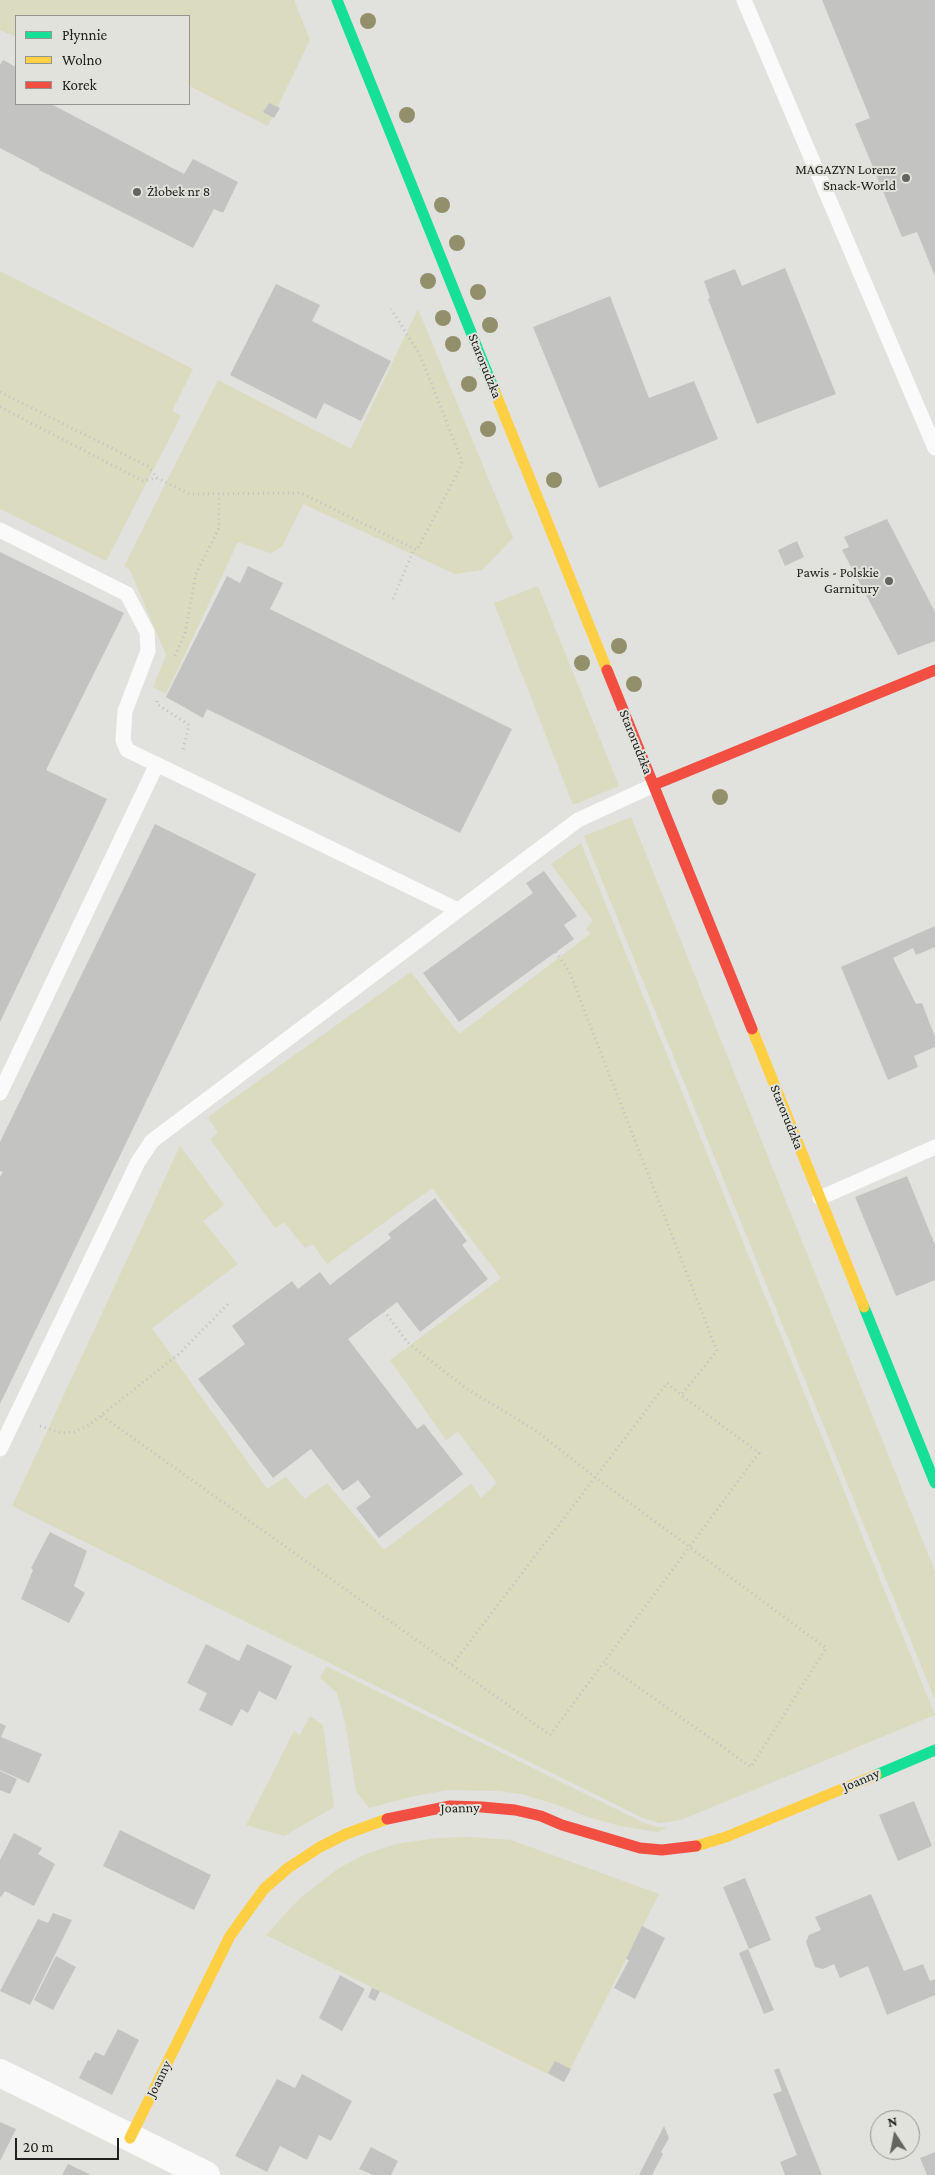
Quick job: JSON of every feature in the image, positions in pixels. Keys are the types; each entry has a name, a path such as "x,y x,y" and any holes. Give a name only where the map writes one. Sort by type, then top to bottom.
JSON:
{"street":[{"name":"Starorudzka","path":"337,0 935,1483"},
{"path":"654,785 935,670"},
{"name":"Joanny","path":"130,2138 230,1936 246,1913 264,1889 288,1868 320,1847 346,1834 375,1822 425,1810 450,1806 482,1807 515,1810 541,1816 640,1848 662,1850 692,1847 726,1837 935,1750"},
{"path":"0,2073 130,2138 191,2172"}],"lane":[{"path":"744,0 935,448"},
{"path":"0,530 127,594 147,632 148,651 125,711 123,740 127,750 458,910"},
{"path":"0,1093 157,764"},
{"path":"0,1449 138,1162 152,1140 578,820 654,785"},
{"path":"820,1198 935,1147"}],"path":[{"path":"0,392 149,466 157,478 190,494 302,493 417,550 462,461 420,355 391,308"},
{"path":"0,407 143,481 157,478"},
{"path":"174,658 185,633 196,574 219,528 219,494"},
{"path":"392,599 414,549"},
{"path":"158,698 157,704 189,725 178,775"},
{"path":"556,952 569,971 716,1351 681,1394"},
{"path":"16,1416 61,1434 74,1432 89,1425 180,1354 230,1303"},
{"path":"384,1311 408,1342 466,1389 535,1430 595,1477 826,1648 751,1767 604,1663"},
{"path":"102,1416 550,1735 759,1453 667,1383 452,1665"}],"green space":[{"path":"0,0 294,0 310,40 268,126 190,87 190,15 15,15 15,37 0,30"},
{"path":"0,271 193,369 172,411 181,416 106,561 0,509"},
{"path":"418,309 513,538 482,570 455,574 303,504 283,545 277,550 270,553 238,542 166,694 153,687 166,655 130,570 124,566 218,380 351,449"},
{"path":"538,586 619,786 573,805 494,603"},
{"path":"631,817 935,1571 935,1700 584,836"},
{"path":"581,843 935,1715 681,1820 660,1823 643,1818 12,1506 180,1146 224,1205 203,1221 238,1264 152,1328 267,1489 286,1477 305,1499 327,1483 384,1550 471,1484 481,1498 497,1483 458,1432 446,1440 390,1360 501,1278 432,1188 327,1264 313,1244 305,1248 284,1222 275,1228 210,1139 218,1133 208,1117 411,972 459,1034 590,934 586,929 593,921 551,864"},
{"path":"326,1666 644,1823 658,1827 667,1827 658,1832 620,1826 521,1794 499,1791 448,1790 410,1797 369,1808 356,1791 345,1722 337,1693 320,1678"},
{"path":"310,1716 323,1725 334,1807 284,1836 246,1825 294,1731 300,1735"},
{"path":"470,1837 511,1840 659,1894 564,2082 266,1935 300,1898 339,1868 364,1855 396,1844 437,1838"}],"building":[{"name":"MAGAZYN Lorenz Snack-World","path":"822,0 935,0 935,276 917,232 902,237 855,124 870,118"},
{"path":"3,60 15,66 15,105 53,105 184,174 193,159 238,182 223,213 214,209 193,248 39,170 0,148 0,65"},
{"path":"269,103 280,108 274,118 263,112"},
{"path":"785,268 836,394 757,424 708,299 710,298 704,281 735,269 742,286"},
{"path":"276,284 320,305 312,321 391,361 361,421 324,403 316,419 230,375"},
{"path":"610,296 649,398 694,381 718,439 599,488 533,327"},
{"name":"Pawis - Polskie Garnitury","path":"887,519 935,612 935,641 898,655 842,550 849,547 844,537"},
{"path":"797,541 804,557 785,566 778,550"},
{"path":"0,552 124,613 46,770 107,799 0,1022"},
{"path":"248,566 283,583 270,609 512,729 460,833 207,709 203,718 166,697 227,576 240,583"},
{"path":"155,824 256,874 0,1404 0,1177 3,1172 0,1171 0,1142"},
{"path":"544,871 577,916 564,925 574,939 459,1022 423,973 533,893 526,883"},
{"path":"935,926 935,947 916,955 913,948 893,958 916,1004 922,1003 935,1037 935,1047 914,1056 918,1067 888,1080 841,967"},
{"path":"907,1176 935,1245 935,1280 896,1296 855,1197"},
{"path":"435,1198 467,1241 462,1245 488,1279 420,1332 397,1302 348,1339 417,1429 424,1424 463,1474 379,1538 356,1508 371,1497 358,1480 343,1491 311,1449 273,1478 198,1379 245,1344 232,1326 292,1281 298,1289 320,1272 330,1285 391,1238 388,1234"},
{"path":"50,1532 87,1551 74,1586 85,1593 69,1623 21,1599 33,1570 31,1568"},
{"path":"206,1644 239,1661 247,1644 292,1666 276,1700 259,1691 248,1713 241,1709 232,1726 199,1710 207,1693 187,1683"},
{"path":"0,1723 6,1726 1,1737 42,1754 29,1783 0,1770"},
{"path":"0,1771 17,1779 10,1794 0,1790"},
{"path":"914,1801 932,1846 898,1861 879,1815"},
{"path":"120,1830 211,1875 194,1910 103,1866"},
{"path":"14,1833 42,1848 38,1854 55,1864 34,1906 5,1891 0,1896 0,1860"},
{"path":"745,1878 771,1940 749,1949 723,1887"},
{"path":"871,1894 904,1971 923,1964 930,1981 935,1979 935,1995 887,2015 868,1966 840,1978 834,1964 823,1969 815,1967 806,1942 809,1935 821,1930 815,1917"},
{"path":"53,1913 72,1920 30,2005 0,1991 38,1919 48,1923"},
{"path":"642,1926 665,1938 635,1999 614,1988 629,1960 626,1959"},
{"path":"748,1949 774,2010 764,2014 739,1953"},
{"path":"56,1956 76,1967 53,2010 34,2000"},
{"path":"340,1975 365,1989 342,2031 319,2018"},
{"path":"372,1988 380,1991 375,2001 368,1997"},
{"path":"118,2029 139,2040 112,2095 79,2078 88,2060 90,2061 95,2052 104,2056"},
{"path":"555,2061 571,2069 564,2082 548,2073"},
{"path":"779,2068 822,2175 785,2175 780,2162 797,2155 773,2094 782,2091 774,2070"},
{"path":"302,2074 352,2101 331,2141 319,2135 307,2160 280,2146 267,2172 235,2156 277,2079 295,2088"},
{"path":"0,2122 16,2129 0,2161"},
{"path":"664,2126 669,2138 661,2152 663,2154 652,2175 639,2175"},
{"path":"371,2147 398,2161 391,2175 373,2175 359,2169"},
{"path":"935,2152 935,2175 927,2175 920,2158"},
{"path":"68,2164 91,2175 62,2175"}],"traffic: fast":[{"path":"337,0 495,392"},
{"path":"864,1307 935,1483"},
{"path":"876,1775 935,1750"}],"traffic: slow":[{"path":"495,392 607,670"},
{"path":"752,1029 864,1307"},
{"path":"696,1846 726,1837 876,1775"},
{"path":"130,2138 230,1936 264,1889 288,1868 320,1847 346,1834 387,1819"}],"traffic: jam":[{"path":"607,670 752,1029"},
{"path":"654,785 935,670"},
{"path":"387,1819 450,1806 482,1807 515,1810 541,1816 562,1825 640,1848 662,1850 696,1846"}],"place":[{"name":"MAGAZYN Lorenz Snack-World","path":"906,178"},
{"name":"Żłobek nr 8","path":"137,192"},
{"name":"Pawis - Polskie Garnitury","path":"889,581"}]}
